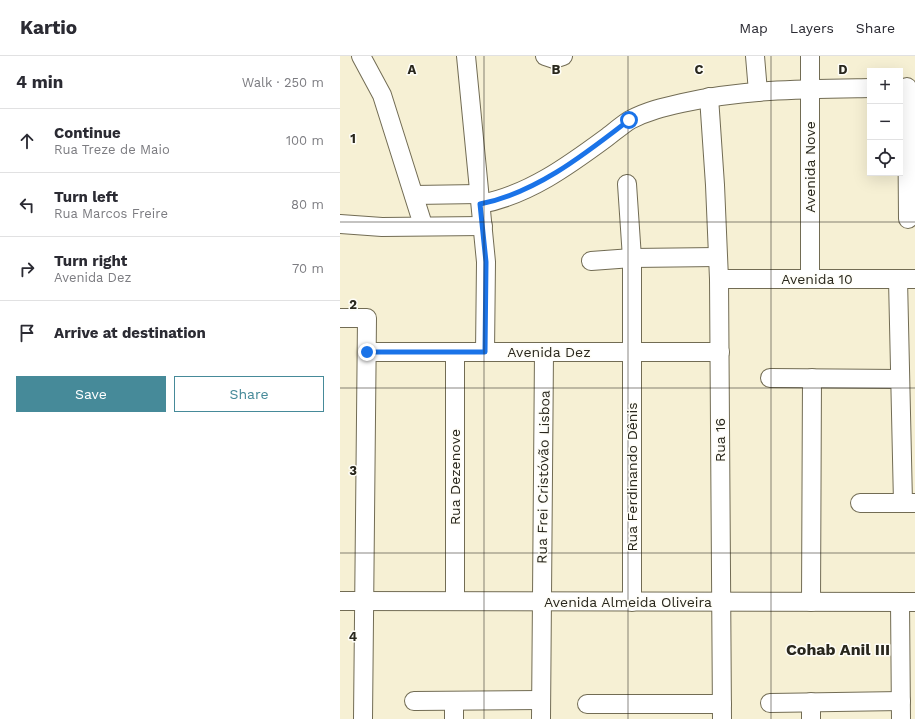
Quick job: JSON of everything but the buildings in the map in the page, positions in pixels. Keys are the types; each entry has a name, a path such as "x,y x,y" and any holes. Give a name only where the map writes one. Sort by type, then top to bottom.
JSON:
{"street":[{"path":"361,56 382,95 423,226"},
{"path":"466,56 486,262 485,352"},
{"path":"545,56 554,59 563,56"},
{"path":"755,56 758,92"},
{"name":"Avenida Nove","path":"810,56 810,279"},
{"path":"907,87 911,181 908,219"},
{"path":"414,195 480,199 518,193 552,174 629,120 656,109 708,97 758,92 867,88"},
{"name":"Rua 16","path":"708,97 715,185 719,279 720,602 722,711"},
{"name":"Rua Ferdinando Dênis","path":"627,184 632,258 632,602"},
{"path":"340,224 382,227 483,226"},
{"path":"591,261 632,258 717,257"},
{"name":"Avenida 10","path":"719,279 907,279"},
{"path":"860,503 909,503 900,379 907,279"},
{"path":"340,318 367,318 363,719"},
{"name":"Avenida Dez","path":"367,352 720,352"},
{"name":"Rua Dezenove","path":"455,352 455,601"},
{"name":"Rua Frei Cristóvão Lisboa","path":"541,719 544,352"},
{"path":"770,378 900,379"},
{"path":"811,602 812,378"},
{"name":"Avenida Almeida Oliveira","path":"340,601 908,602"},
{"path":"770,703 811,711 901,710 908,602"},
{"path":"454,700 454,719"},
{"path":"414,701 541,700"},
{"path":"587,704 633,711 722,711"}],"district":[{"name":"Cohab Anil III","path":"838,649"}],"route":[{"path":"367,352 485,352 486,262 480,204 518,193 552,174 606,138 629,120"}]}
